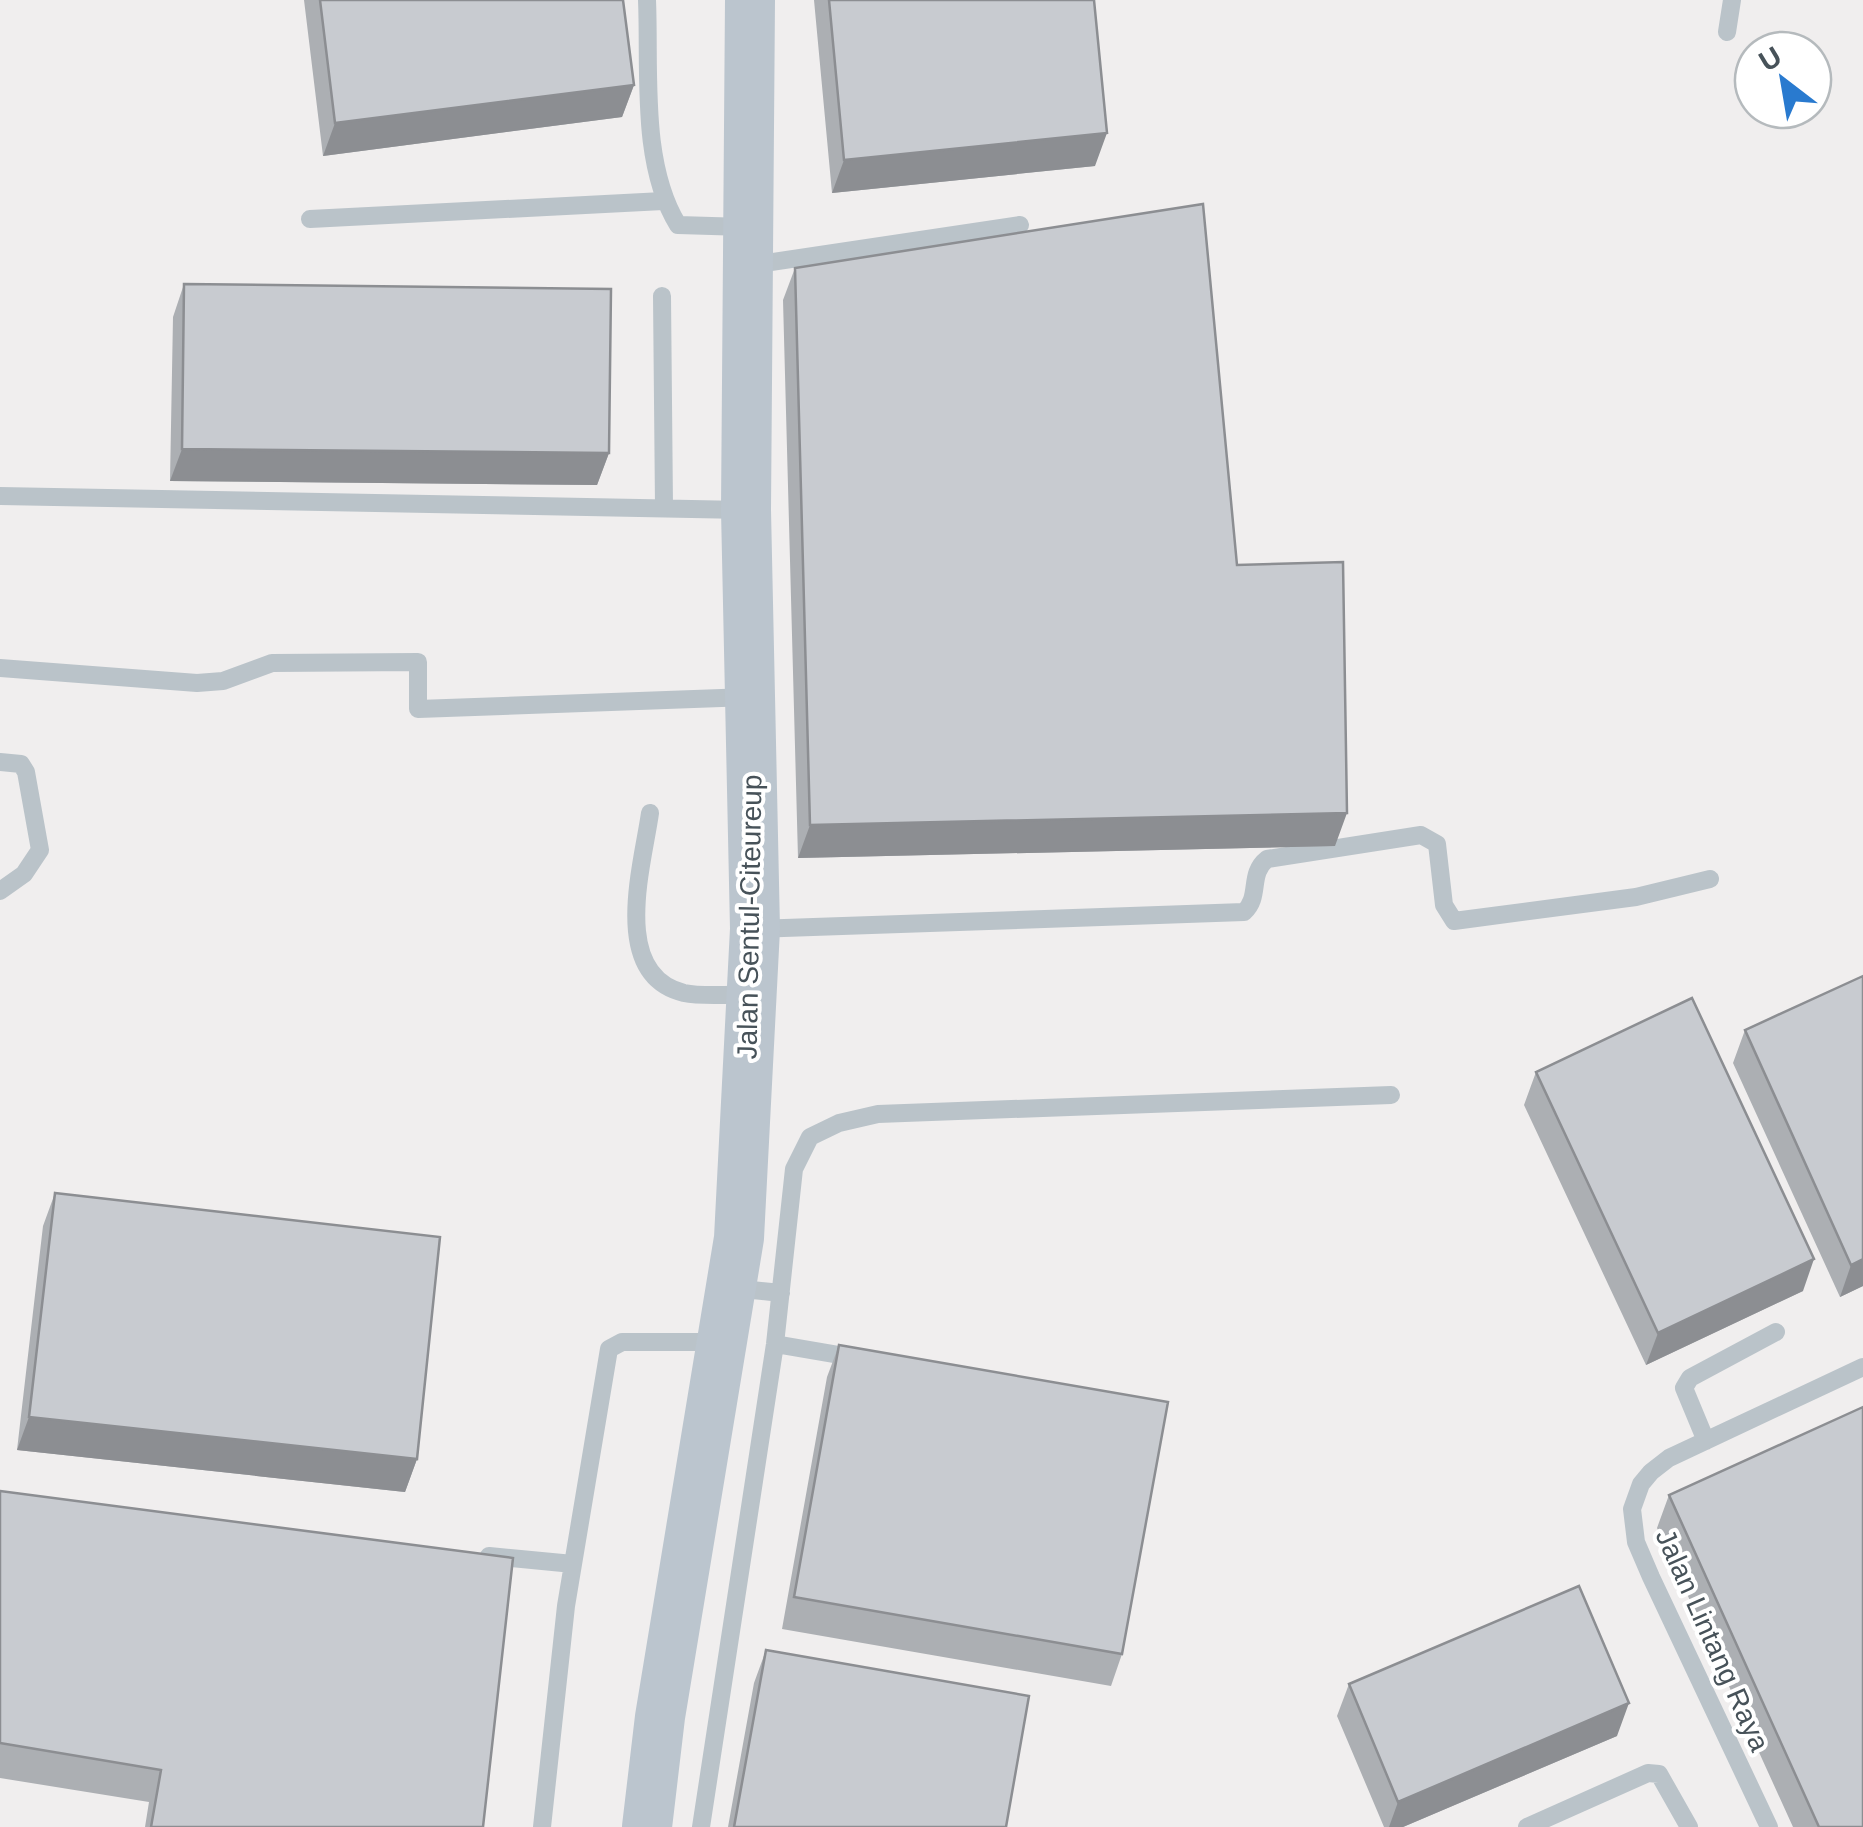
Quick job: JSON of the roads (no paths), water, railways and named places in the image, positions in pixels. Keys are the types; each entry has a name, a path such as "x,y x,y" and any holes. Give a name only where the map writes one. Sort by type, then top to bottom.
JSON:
{"street":[{"name":"Jalan Sentul-Citeureup","path":"647,1827 660,1718 732,1288 752,995 746,510 750,0"}],"lane":[{"path":"647,0 652,113 663,201 678,225 746,246 1020,226"},
{"path":"1727,32 1732,0"},
{"path":"310,219 663,201"},
{"path":"662,296 664,508"},
{"path":"0,496 746,510"},
{"path":"0,668 198,683 223,681 272,663 418,662 418,709 750,697"},
{"path":"0,762 20,764 26,772 40,850 34,864 0,890"},
{"path":"650,813 634,928 643,959 682,992 752,995"},
{"path":"754,928 1244,912 1253,900 1254,875 1267,859 1421,835 1430,836 1437,844 1444,904 1454,921 1636,897 1710,879"},
{"path":"701,1827 775,1344 794,1169 800,1150 810,1137 839,1123 878,1114 1391,1095"},
{"path":"732,1288 781,1294"},
{"path":"1706,1440 1686,1400 1684,1388 1690,1378 1776,1332"},
{"path":"542,1827 573,1564 609,1349 622,1342 724,1342"},
{"path":"775,1344 845,1356"},
{"name":"Jalan Lintang Raya","path":"1769,1827 1651,1578 1632,1522 1641,1484 1669,1458 1863,1367"},
{"path":"474,1555 573,1564"},
{"path":"1527,1827 1648,1773 1660,1774 1688,1827"}]}
